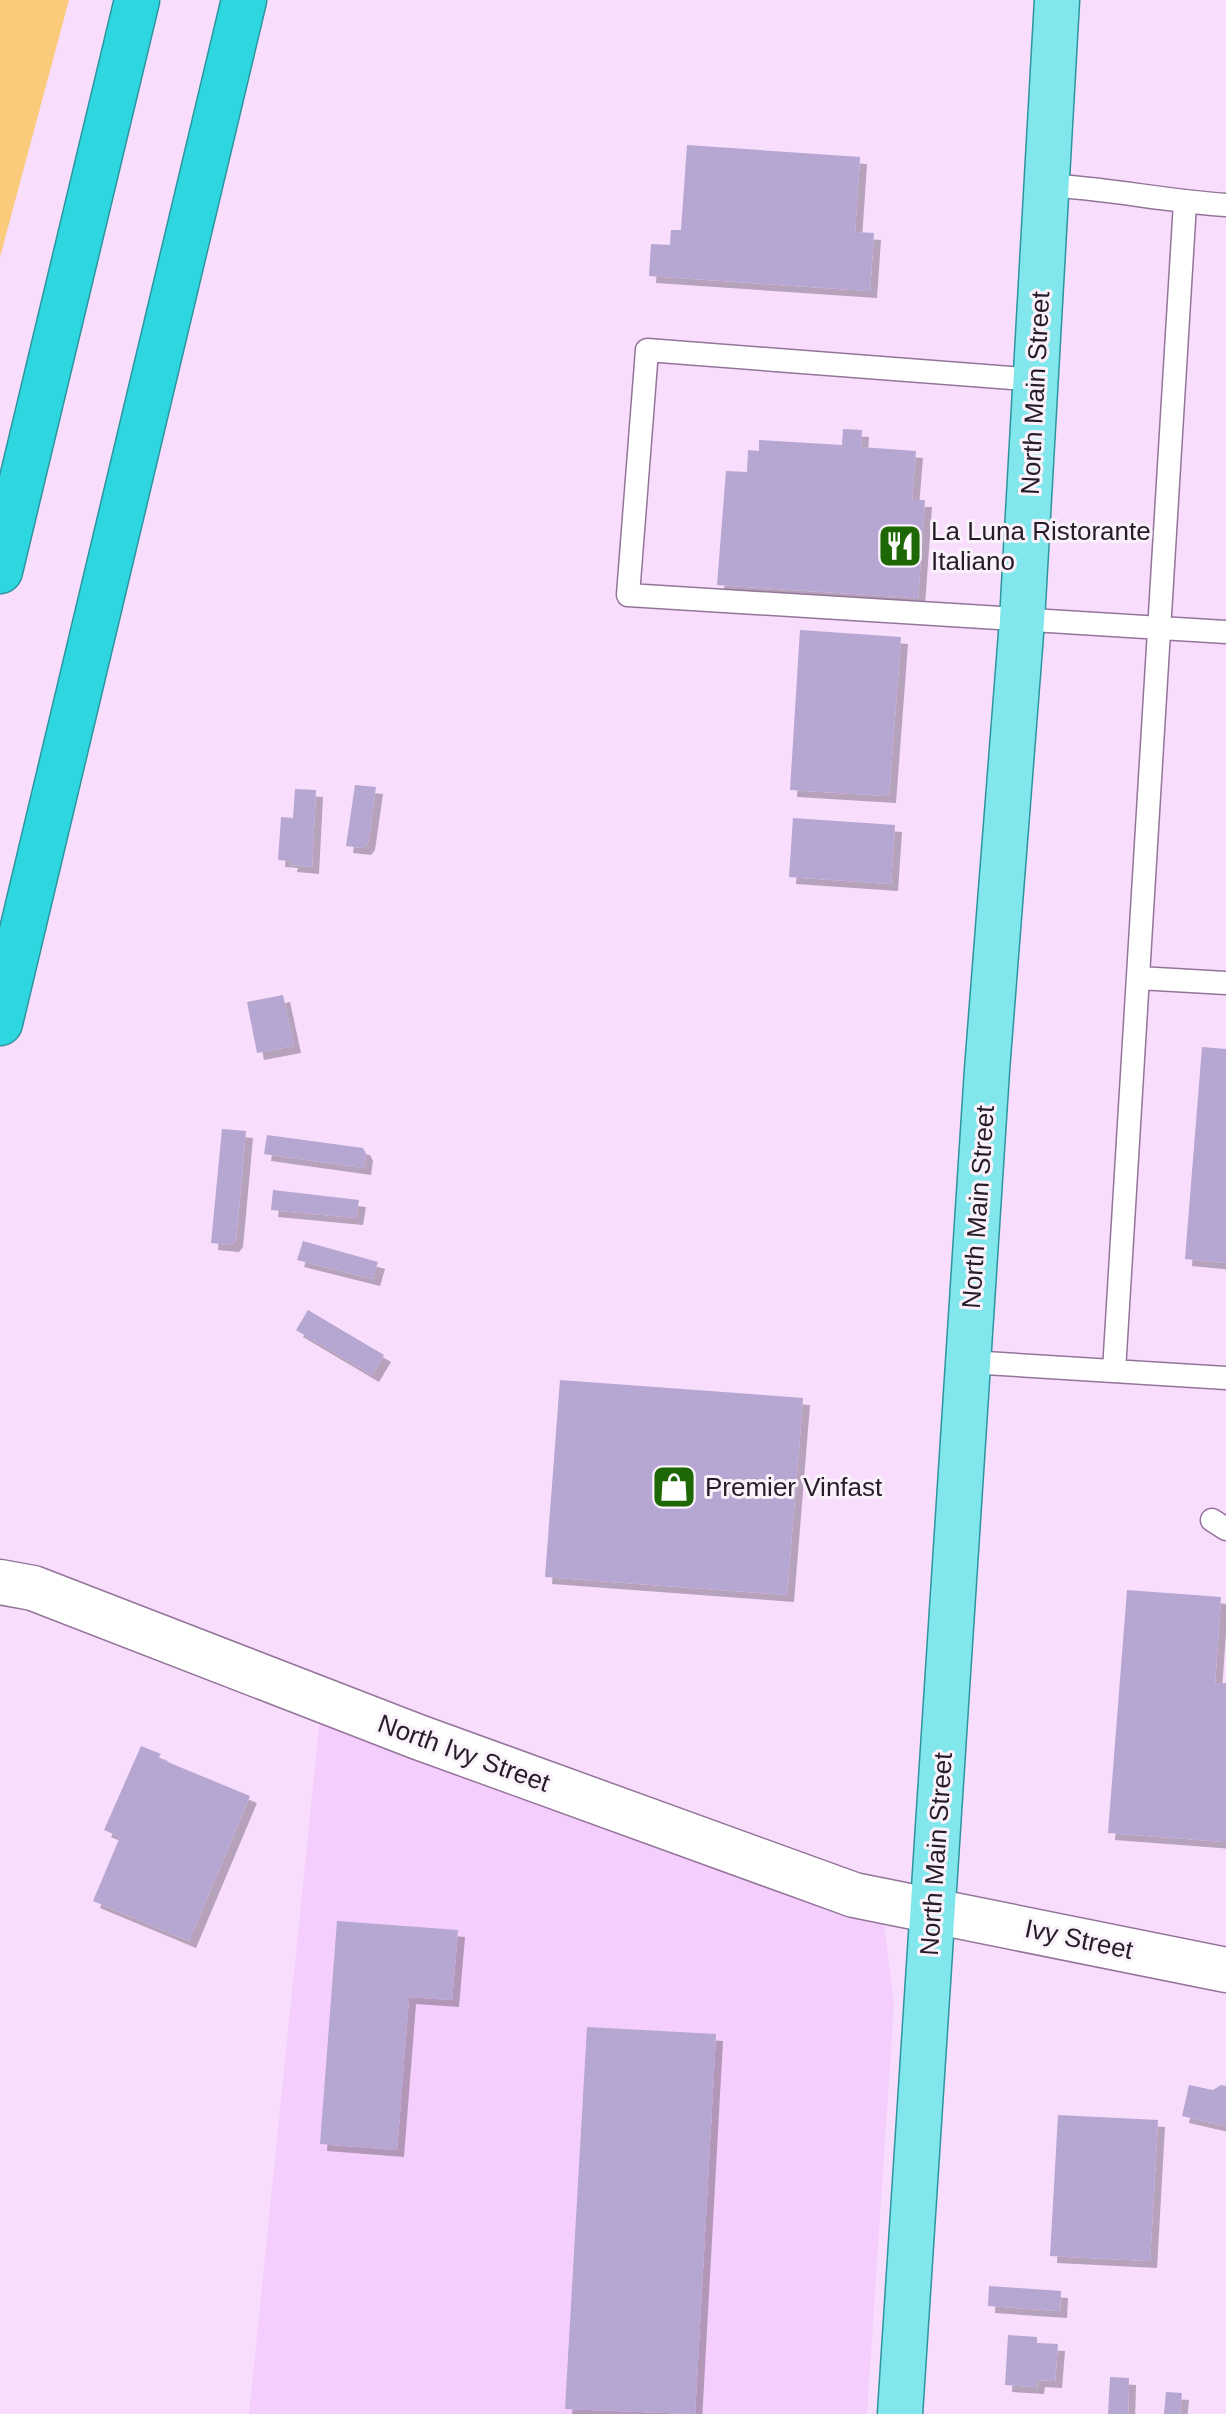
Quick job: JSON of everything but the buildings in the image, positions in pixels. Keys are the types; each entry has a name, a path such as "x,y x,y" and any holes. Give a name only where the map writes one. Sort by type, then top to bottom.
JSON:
{"highway":[{"path":"0,571 137,0"},
{"path":"0,1023 244,0"}],"main road":[{"name":"North Main Street","path":"900,2414 969,1362 1022,621 1057,0"}],"street":[{"name":"North Ivy Street","path":"0,1582 33,1588 418,1737 854,1895 932,1909"},
{"name":"Ivy Street","path":"932,1909 1226,1970"}],"lane":[{"path":"1045,185 1098,187 1185,203 1226,205"},
{"path":"1114,1371 1185,203"},
{"path":"1037,380 647,350 628,595 1226,632"},
{"path":"1139,978 1226,983"},
{"path":"969,1362 1226,1378"}],"shaded area":[{"path":"0,0 69,0 0,257"},
{"path":"322,1698 881,1900 894,2003 867,2414 249,2414"}],"place":[{"name":"La Luna Ristorante Italiano","path":"900,546"},
{"name":"Premier Vinfast","path":"674,1487"}]}
